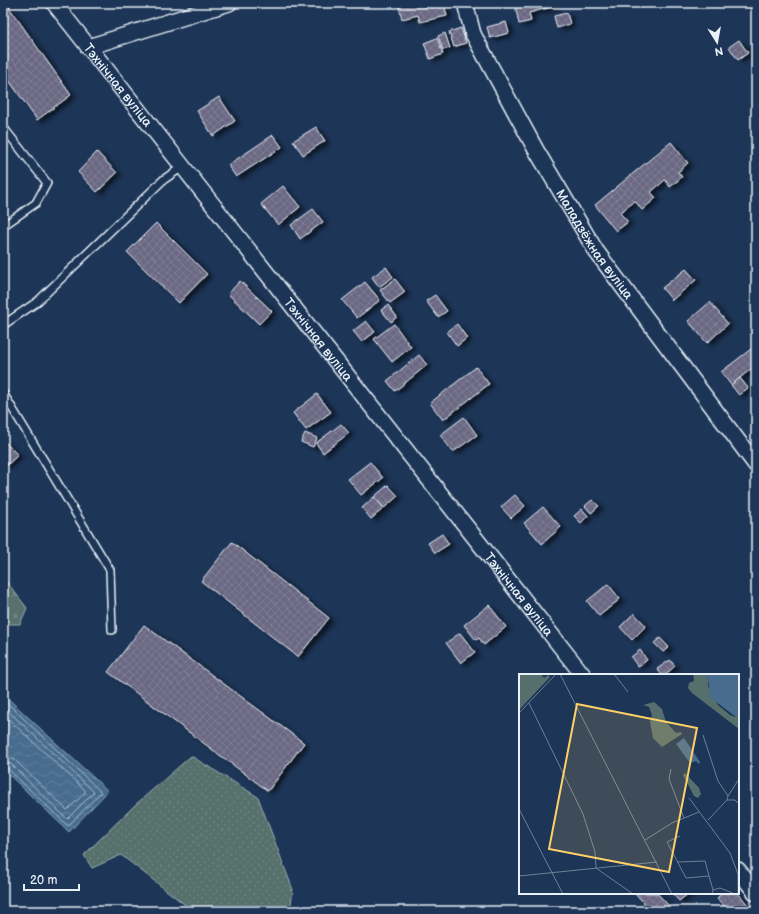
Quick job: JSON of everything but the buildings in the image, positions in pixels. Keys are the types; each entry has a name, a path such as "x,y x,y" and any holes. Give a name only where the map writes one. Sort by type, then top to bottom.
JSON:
{"street":[{"name":"Тэхнічная вуліца","path":"54,3 583,674"},
{"path":"88,47 229,3"},
{"name":"Маладзёжная вуліца","path":"465,3 473,34 536,150 596,251 756,465"},
{"path":"739,871 756,893"}],"lane":[{"path":"3,127 47,183 36,203 3,226"},
{"path":"3,325 37,302 163,180 182,167"},
{"path":"3,393 110,570 112,630"}],"green space":[{"path":"3,577 27,608 20,624 5,624 3,622"},
{"path":"191,756 258,797 293,890 290,911 193,911 121,855 92,868 84,855 134,806"}],"water":[{"path":"3,694 108,791 69,832 3,769"}]}
